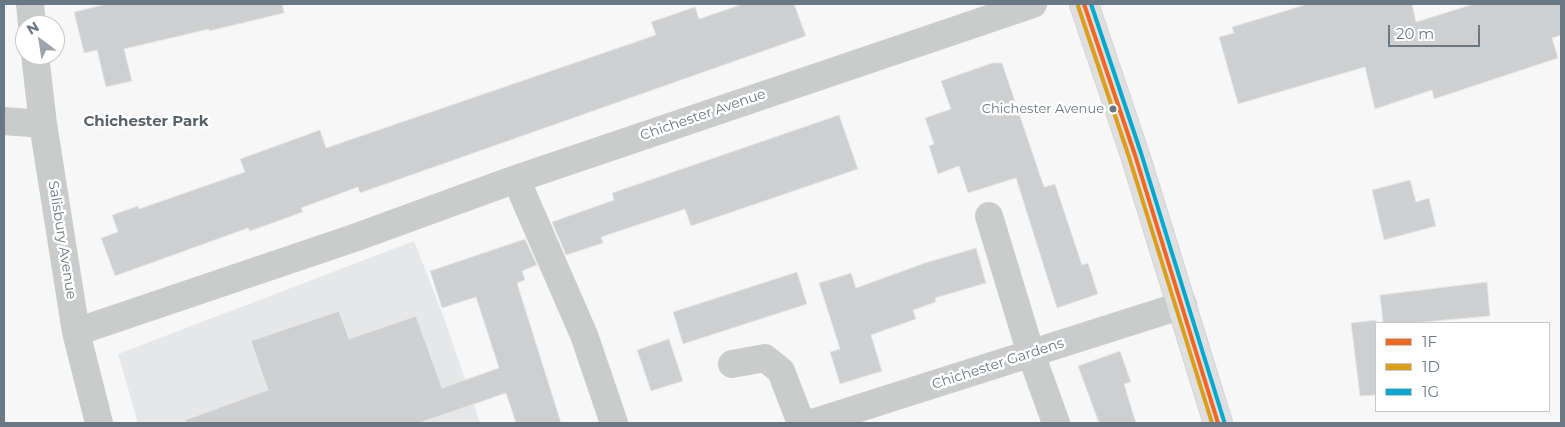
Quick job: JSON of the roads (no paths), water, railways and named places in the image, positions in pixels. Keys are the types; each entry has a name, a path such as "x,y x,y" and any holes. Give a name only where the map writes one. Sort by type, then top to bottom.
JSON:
{"main road":[{"path":"1084,4 1183,305 1218,423"}],"street":[{"name":"Chichester Avenue","path":"76,332 354,238 516,179 1033,4"},
{"name":"Salisbury Avenue","path":"36,65 42,124 76,332 99,423"},
{"path":"4,121 42,124"},
{"path":"516,179 584,335 614,423"},
{"path":"989,216 1031,354 1056,423"},
{"name":"Chichester Gardens","path":"812,423 1183,305"},
{"path":"732,364 765,358 781,371 801,423"}],"place":[{"name":"Chichester Avenue","path":"1113,109"}],"district":[{"name":"Chichester Park","path":"146,122"}]}
